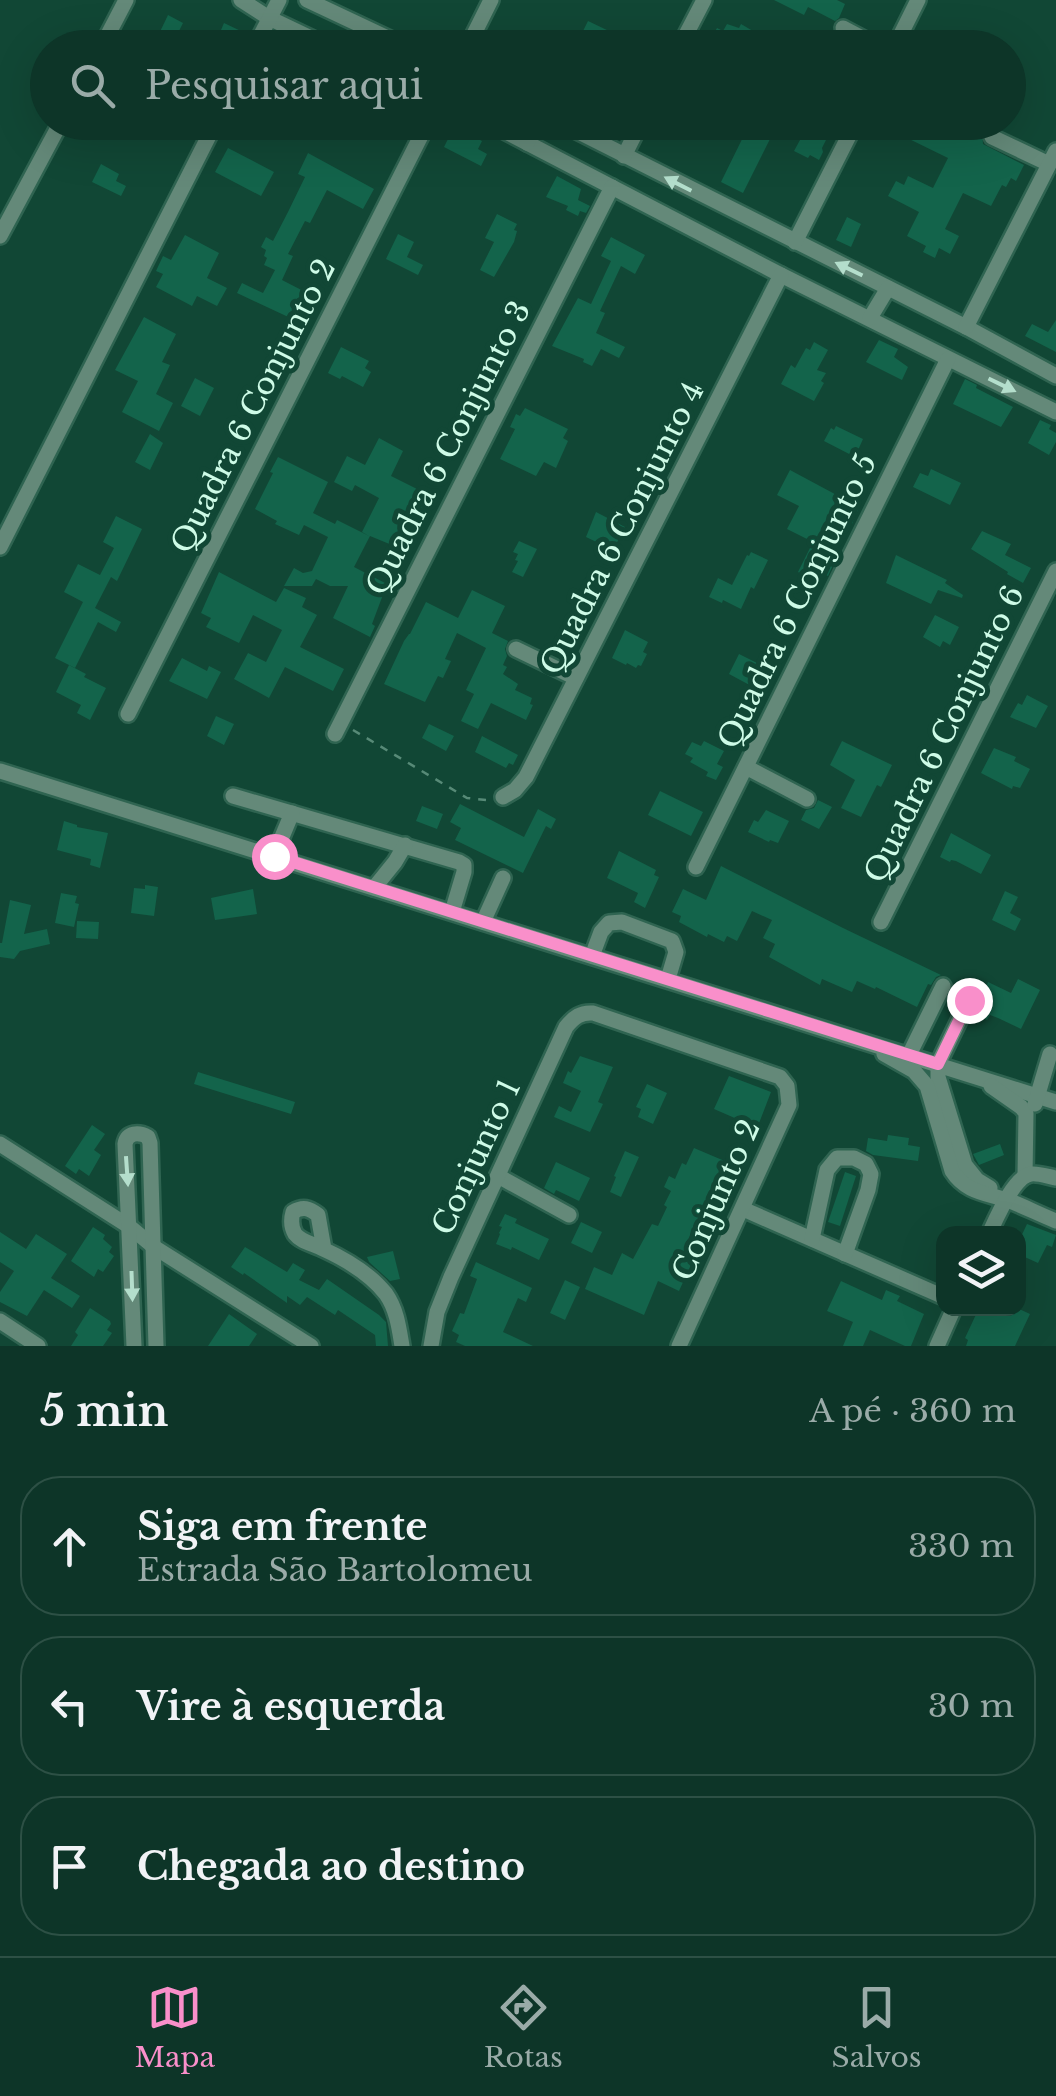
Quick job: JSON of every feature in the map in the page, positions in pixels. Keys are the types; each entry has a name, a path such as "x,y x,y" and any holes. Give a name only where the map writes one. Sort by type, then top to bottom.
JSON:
{"street":[{"path":"110,30 126,0"},
{"path":"240,0 294,30"},
{"path":"263,30 278,0"},
{"path":"307,0 370,30"},
{"path":"476,30 492,0"},
{"path":"689,30 704,0"},
{"path":"903,30 918,0"},
{"path":"313,30 324,8"},
{"path":"843,28 847,30"},
{"path":"0,236 51,140"},
{"path":"0,547 207,140"},
{"name":"Quadra 6 Conjunto 2","path":"128,714 419,140"},
{"path":"522,140 781,276 1049,408 1056,378 966,327 593,140"},
{"path":"624,156 632,140"},
{"path":"795,242 847,140"},
{"path":"966,327 1053,157 1001,140"},
{"name":"Quadra 6 Conjunto 3","path":"338,728 612,187"},
{"path":"697,231 713,201"},
{"name":"Quadra 6 Conjunto 4","path":"502,797 526,777 781,276"},
{"path":"870,318 888,288"},
{"name":"Quadra 6 Conjunto 5","path":"696,867 948,360"},
{"name":"Quadra 6 Conjunto 6","path":"882,922 1056,570"},
{"path":"516,649 576,678"},
{"path":"746,766 808,799"},
{"path":"4,771 1056,1102"},
{"path":"233,796 459,862 464,866 452,912"},
{"path":"274,856 292,813"},
{"path":"374,888 405,845"},
{"path":"483,922 503,878"},
{"path":"592,956 600,932 609,923 622,922 672,941 676,952 668,979"},
{"path":"909,1055 943,986"},
{"path":"969,1000 938,1064 940,1085 965,1165 977,1180 1006,1199 1056,1222"},
{"name":"Conjunto 1","path":"433,1345 437,1312 566,1026 579,1015 593,1013 780,1077"},
{"path":"860,1039 914,1071 927,1086 958,1181 985,1195 1006,1199"},
{"path":"994,1226 1006,1199 1029,1174 1036,1095 1050,1054"},
{"path":"975,1076 1026,1113 1029,1174"},
{"name":"Conjunto 2","path":"679,1346 789,1105 787,1086 780,1077"},
{"path":"134,1346 125,1144 130,1134 143,1134 150,1143 156,1346"},
{"path":"0,1144 311,1346"},
{"path":"812,1239 828,1170 837,1158 854,1158 866,1164 871,1174 846,1254"},
{"path":"1029,1174 1056,1178"},
{"path":"498,1176 569,1215"},
{"path":"743,1208 936,1294"},
{"path":"324,1249 368,1276 387,1296 397,1315 402,1346"},
{"path":"938,1346 951,1316"},
{"path":"0,1322 38,1346"}],"path":[{"path":"338,728 468,798 484,801 502,797"}],"building":[{"path":"774,0 837,0 845,4 835,21 808,7 804,15"},
{"path":"168,15 183,23 180,30 161,30"},
{"path":"588,21 607,30 584,30"},
{"path":"727,24 739,28 741,24 751,30 724,30"},
{"path":"448,140 480,140 478,149 487,154 481,166 444,147"},
{"path":"742,140 770,140 743,193 721,182"},
{"path":"800,140 826,140 819,160 794,151"},
{"path":"911,140 983,140 983,144 1024,165 1016,181 1011,178 1006,187 1002,185 991,206 963,193 945,229 959,236 950,254 939,248 935,258 923,252 926,246 907,236 919,212 888,196 896,181 904,185 908,176 933,188 948,158"},
{"path":"228,148 274,172 261,196 215,172"},
{"path":"308,153 374,189 363,209 327,190 310,223 305,221 288,254 293,256 282,280 317,298 310,313 305,310 299,322 237,293 242,283 263,293 275,270 264,265 266,250 261,247 266,237 273,241 288,212 305,177 298,174"},
{"path":"101,164 119,174 116,181 126,186 121,196 92,182"},
{"path":"557,176 581,189 578,200 590,206 586,213 580,211 578,216 566,210 568,206 546,197"},
{"path":"497,214 517,224 517,231 494,277 480,270 494,242 485,238"},
{"path":"847,217 861,224 851,247 836,240"},
{"path":"398,234 414,242 407,257 423,265 418,275 386,259"},
{"path":"185,235 219,253 207,278 227,288 217,306 197,296 192,306 156,287 163,274 156,271 163,256 171,260"},
{"path":"611,237 645,255 635,274 621,266 600,311 605,313 596,333 625,347 619,358 601,349 592,366 552,346 578,298 591,304 611,261 601,256"},
{"path":"144,317 176,334 162,362 170,365 156,394 173,403 159,431 122,412 138,381 115,370"},
{"path":"1056,320 1056,352 1025,336 1032,324 1048,332"},
{"path":"879,340 898,349 894,357 908,367 902,380 866,362"},
{"path":"814,342 828,350 817,370 826,373 814,401 781,384 791,365 795,368"},
{"path":"341,347 369,361 365,368 371,372 363,387 328,373"},
{"path":"195,378 214,388 200,416 181,406"},
{"path":"965,379 1013,407 1001,427 953,404"},
{"path":"525,408 568,429 563,438 568,441 556,468 544,462 536,476 500,459 515,429 510,427 516,414 520,416"},
{"path":"1040,420 1051,425 1049,429 1056,433 1049,455 1028,443"},
{"path":"836,426 863,439 855,457 824,441"},
{"path":"150,434 163,443 150,470 135,462"},
{"path":"379,438 403,451 391,476 433,497 404,550 370,536 354,567 387,584 370,637 333,618 348,586 330,586 316,579 312,586 284,586 294,568 303,573 312,571 328,537 304,525 299,535 255,509 278,457 328,482 313,513 369,536 362,532 379,498 355,485 352,491 334,482 347,456 365,465"},
{"path":"931,469 961,483 950,505 913,487 920,473 928,476"},
{"path":"790,470 859,507 852,524 838,517 820,557 833,565 828,576 822,573 817,582 798,572 813,542 787,529 799,506 777,495"},
{"path":"596,512 625,527 613,550 586,537"},
{"path":"116,516 142,529 117,581 111,577 95,608 121,622 116,632 98,622 75,668 55,658 83,602 64,592 78,564 100,575 114,548 103,542"},
{"path":"982,531 1011,544 1005,555 1031,568 1023,583 971,549"},
{"path":"519,541 537,549 523,577 512,572 518,561 518,554 513,552"},
{"path":"751,552 768,560 741,609 709,597 718,578 732,585"},
{"path":"896,555 947,580 945,583 962,598 938,590 931,604 886,583"},
{"path":"219,572 276,602 284,588 306,598 302,607 317,615 300,647 344,669 333,691 285,667 269,698 234,679 248,653 266,662 282,630 253,615 239,643 206,627 211,618 201,613"},
{"path":"472,590 505,606 492,633 508,641 503,674 518,684 515,690 532,698 526,720 491,703 478,729 461,721 474,694 466,690 486,648 457,633 445,659 451,661 425,702 384,684 426,602 458,618"},
{"path":"935,615 959,627 950,645 943,641 940,647 923,637"},
{"path":"625,630 648,642 643,652 647,654 636,668 612,658"},
{"path":"739,654 771,670 757,689 729,674"},
{"path":"182,658 207,671 209,666 221,672 207,699 169,681"},
{"path":"69,665 106,688 90,720 77,713 81,705 56,692"},
{"path":"1027,695 1048,706 1036,728 1010,717"},
{"path":"216,716 234,724 224,745 207,736"},
{"path":"429,724 454,736 446,751 422,738"},
{"path":"482,736 518,755 513,765 509,763 506,768 475,752"},
{"path":"704,741 724,751 717,764 723,767 716,780 706,776 708,772 690,762 693,758 685,754 692,742 701,746"},
{"path":"842,741 892,765 861,817 841,808 855,780 830,765"},
{"path":"994,748 1016,757 1014,761 1030,769 1020,788 1012,789 981,773"},
{"path":"916,778 929,784 917,812 905,806"},
{"path":"660,791 703,812 691,836 648,815"},
{"path":"818,800 832,807 819,829 801,820"},
{"path":"460,804 524,837 538,809 556,819 551,829 546,826 523,873 455,840 461,828 450,822"},
{"path":"422,806 443,814 437,829 416,821"},
{"path":"766,810 789,821 778,843 748,832"},
{"path":"64,821 108,833 100,868 90,865 91,859 57,850"},
{"path":"951,833 991,855 981,874 940,857"},
{"path":"619,851 656,870 654,875 659,877 645,908 634,902 638,893 607,878"},
{"path":"721,866 941,975 928,984 917,1007 857,981 852,992 822,979 820,985 769,957 775,944 763,938 772,920 752,911 737,941 727,936 724,942 708,934 707,937 679,922 681,916 672,912 683,889 706,900"},
{"path":"145,885 158,887 154,916 131,913 134,888 145,889"},
{"path":"253,889 257,914 215,920 211,898"},
{"path":"1005,891 1018,897 1010,913 1021,919 1015,931 992,920"},
{"path":"61,893 77,896 74,927 55,923"},
{"path":"10,900 31,905 24,934 47,929 50,944 20,951 14,959 0,957"},
{"path":"77,921 99,922 98,939 76,938"},
{"path":"1018,979 1040,990 1021,1029 990,1015 987,1020 975,1014 981,984 986,987 988,982 1011,993"},
{"path":"580,1056 613,1067 590,1132 554,1117 559,1106 571,1112 581,1091 563,1083"},
{"path":"198,1072 295,1102 291,1114 194,1084"},
{"path":"729,1076 771,1092 756,1131 714,1109"},
{"path":"647,1084 667,1093 653,1124 638,1117 641,1109 636,1107"},
{"path":"92,1125 105,1134 94,1150 101,1155 89,1176 79,1169 76,1174 65,1166"},
{"path":"888,1135 909,1138 908,1145 920,1147 918,1161 866,1151 868,1138 887,1141"},
{"path":"1000,1144 1004,1155 979,1165 973,1154"},
{"path":"694,1148 727,1162 724,1169 736,1174 718,1214 711,1210 705,1224 696,1220 688,1240 700,1245 679,1291 658,1281 644,1315 585,1289 594,1267 612,1275 622,1253 633,1259 652,1224 658,1226 667,1207 664,1205 671,1191 664,1187 669,1176 675,1179"},
{"path":"625,1151 639,1157 621,1197 610,1192"},
{"path":"556,1162 590,1178 579,1201 544,1188"},
{"path":"845,1172 856,1176 840,1226 828,1222"},
{"path":"505,1214 549,1239 539,1260 496,1244"},
{"path":"581,1222 602,1232 592,1253 571,1243"},
{"path":"1026,1226 1056,1235 1052,1247 1047,1245 1038,1263 1026,1258"},
{"path":"93,1227 105,1235 103,1239 112,1247 109,1252 114,1256 103,1272 98,1269 94,1277 71,1261"},
{"path":"0,1232 26,1249 36,1234 67,1254 51,1278 80,1296 72,1308 44,1290 27,1316 0,1302 0,1292 14,1271 0,1262"},
{"path":"245,1247 287,1272 293,1263 305,1270 299,1280 319,1290 327,1279 379,1315 386,1322 388,1346 376,1346 375,1335 338,1310 335,1315 307,1297 300,1305 287,1296 287,1303 231,1267"},
{"path":"393,1251 400,1279 390,1281 367,1257"},
{"path":"476,1262 532,1288 526,1302 518,1298 503,1332 533,1346 465,1346 456,1342 459,1335 452,1331 460,1313 464,1314 477,1279 470,1276"},
{"path":"565,1280 580,1287 565,1320 550,1313"},
{"path":"841,1281 882,1300 886,1290 900,1296 897,1301 924,1314 911,1346 870,1330 863,1346 843,1346 853,1322 827,1311"},
{"path":"90,1308 110,1321 107,1330 112,1333 103,1346 71,1346 78,1335 75,1332"},
{"path":"229,1314 257,1334 249,1346 208,1346"},
{"path":"1030,1314 1015,1346 966,1346 965,1338 975,1316"}],"route":[{"path":"274,856 938,1064 969,1000"}]}
